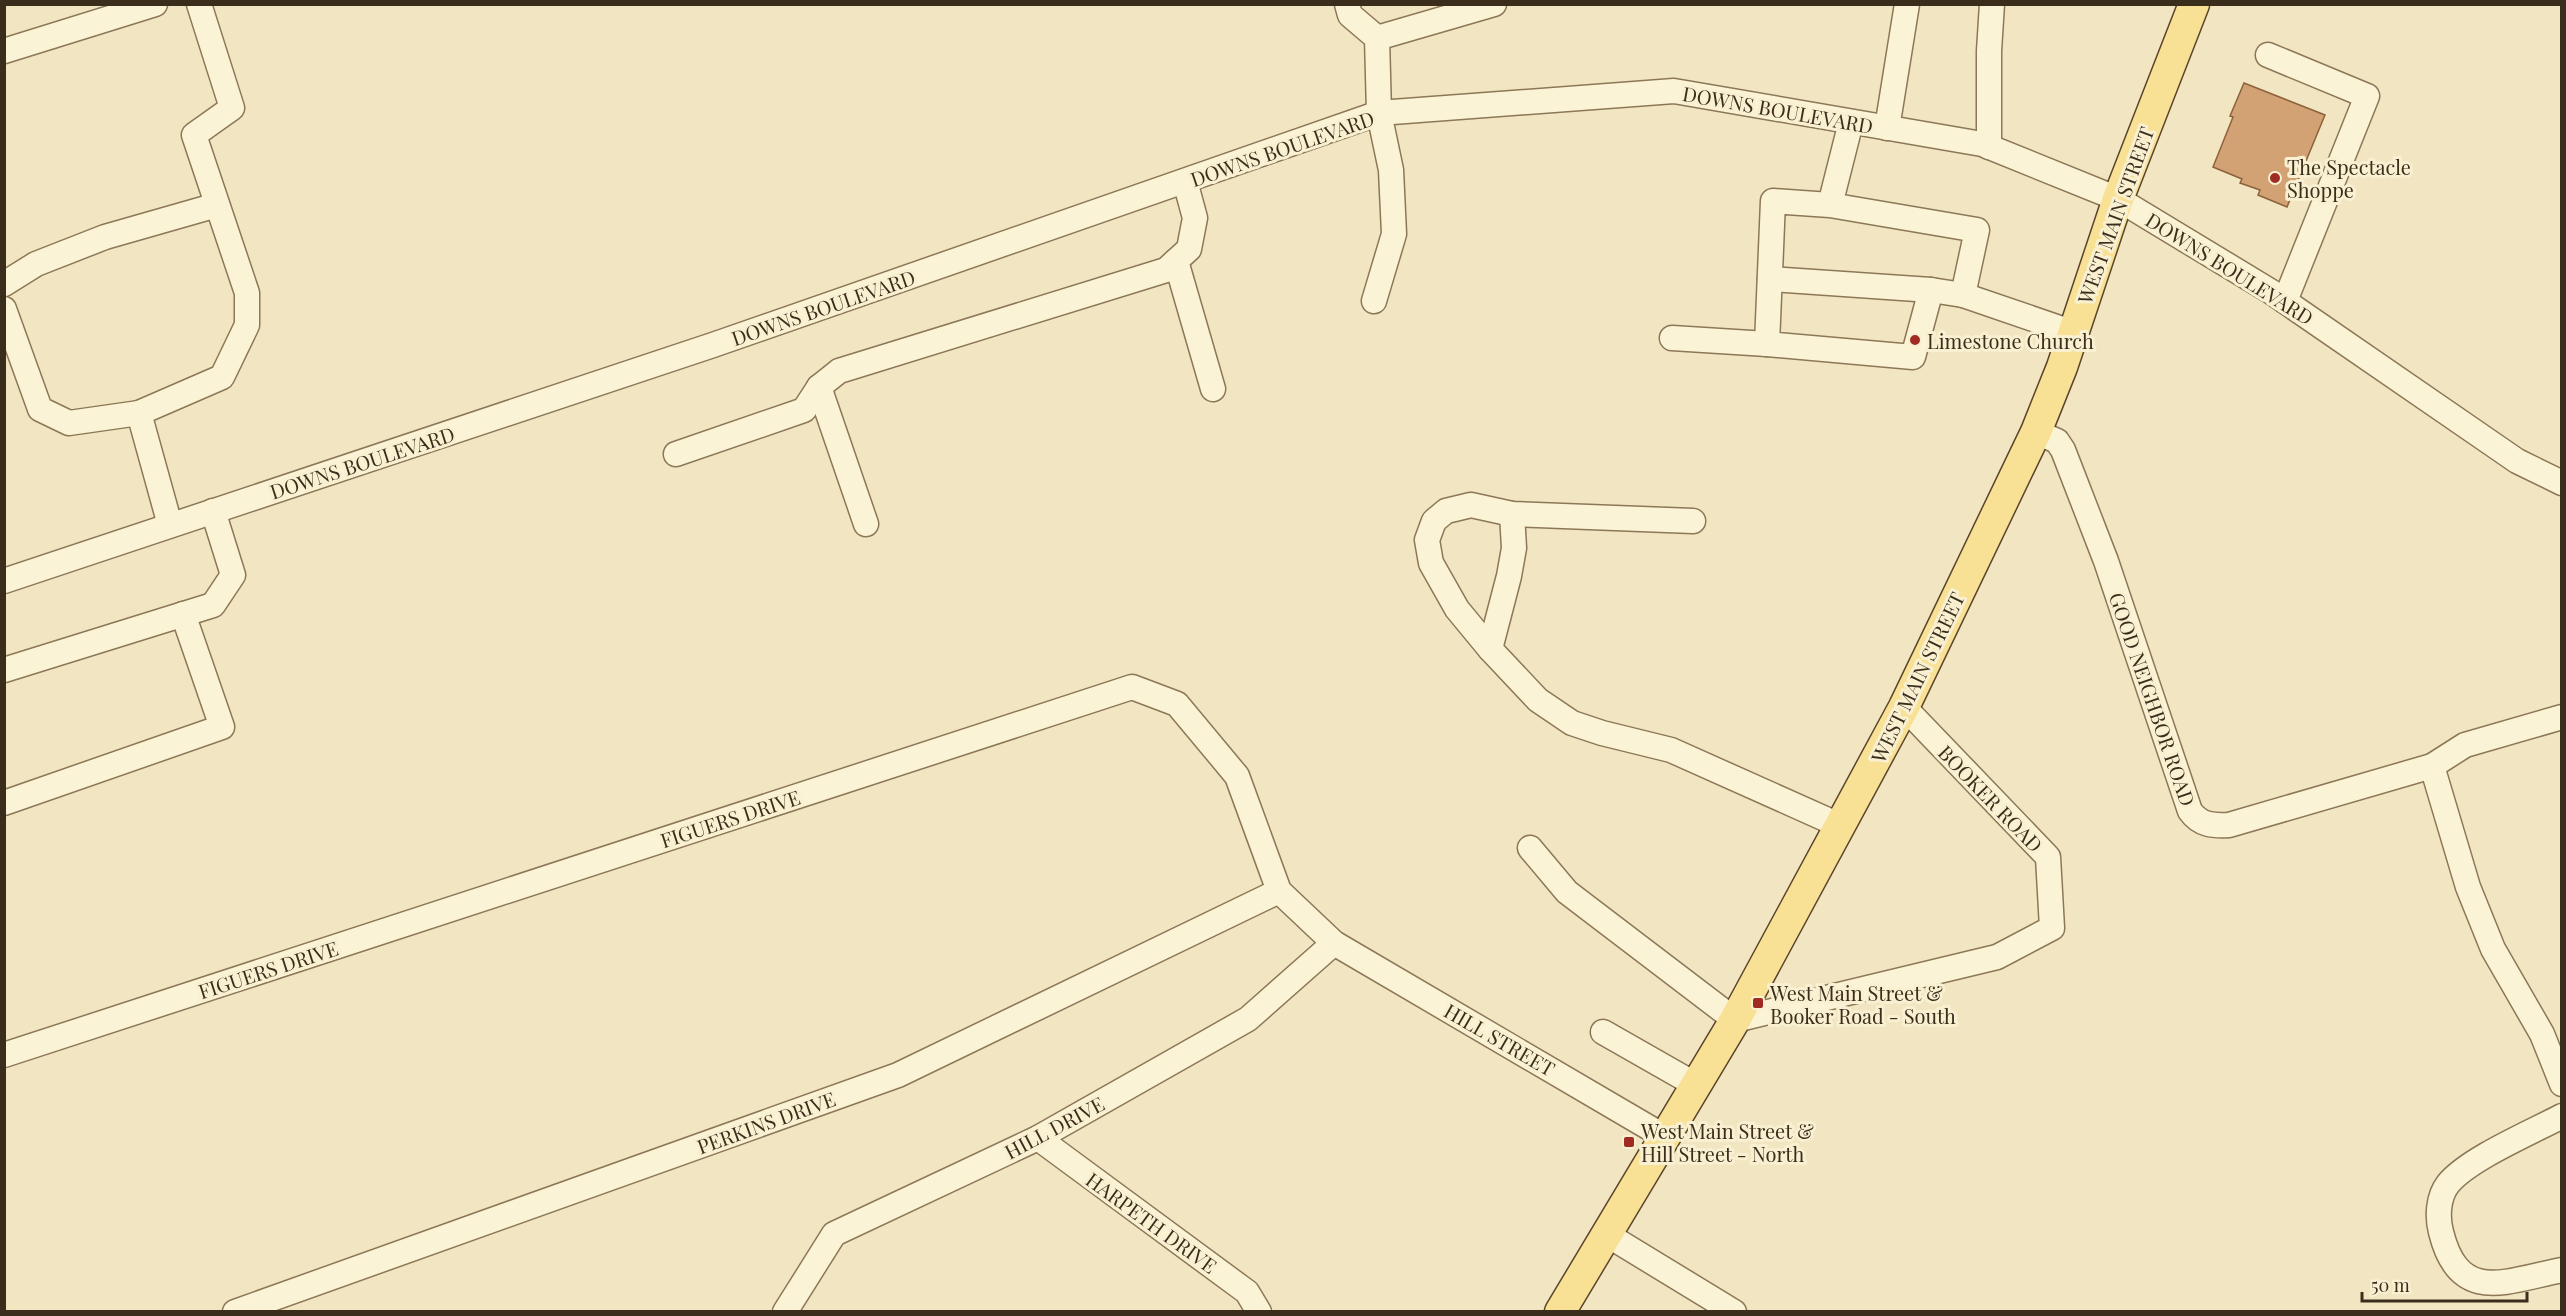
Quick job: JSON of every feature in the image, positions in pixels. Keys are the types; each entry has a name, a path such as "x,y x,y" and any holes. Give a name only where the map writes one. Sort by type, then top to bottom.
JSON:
{"main road":[{"name":"WEST MAIN STREET","path":"1560,1311 1735,1020 1904,707 2036,432 2074,333 2118,199 2194,4"}],"street":[{"path":"4,51 155,4"},
{"path":"4,309 40,409 69,423 139,413 222,377 247,325 247,293 194,135 231,108 199,4"},
{"path":"1347,4 1350,15 1377,38 1379,113 1391,170 1394,234 1374,301"},
{"path":"1377,38 1494,4"},
{"path":"1887,128 1907,4"},
{"path":"1989,147 1989,51 1992,4"},
{"path":"2268,55 2367,96 2285,301"},
{"name":"DOWNS BOULEVARD","path":"4,581 701,349 1379,113 1674,91 1989,147 2118,199 2285,301 2517,461 2562,483"},
{"path":"1830,206 1851,122"},
{"path":"676,454 804,410 819,387 839,371 1166,270 1189,249 1195,218 1185,181"},
{"path":"1767,344 1773,201 1830,206 1977,230 1963,295"},
{"path":"4,284 36,264 105,237 217,205"},
{"path":"1176,261 1213,389"},
{"path":"1770,279 1931,290 1963,295 2074,333"},
{"path":"1672,338 1913,357 1931,290"},
{"path":"819,387 866,524"},
{"path":"139,413 170,525"},
{"name":"GOOD NEIGHBOR ROAD","path":"2036,432 2057,441 2063,450 2106,561 2190,811 2195,817 2209,825 2229,825 2432,766 2465,745 2562,717"},
{"path":"1693,521 1512,514 1471,505 1446,511 1434,521 1427,540 1431,562 1457,609 1490,649 1538,699 1572,723 1671,750 1841,826"},
{"path":"4,670 213,605 233,575 213,511"},
{"path":"1490,649 1512,557 1512,514"},
{"path":"4,803 222,727 183,614"},
{"name":"FIGUERS DRIVE","path":"4,1055 1132,687 1177,704 1237,776 1280,891 1334,943"},
{"name":"BOOKER ROAD","path":"1735,1020 1997,957 2052,928 2048,857 1904,707"},
{"path":"2432,766 2468,887 2493,950 2542,1034 2562,1084"},
{"path":"1530,848 1568,892 1735,1020"},
{"name":"PERKINS DRIVE","path":"235,1311 898,1075 1280,891"},
{"name":"HILL STREET","path":"1334,943 1665,1137"},
{"name":"HILL DRIVE","path":"785,1311 834,1234 1038,1138 1248,1019 1334,943"},
{"path":"1604,1032 1696,1085"},
{"path":"2562,1116 2501,1147 2461,1172 2442,1193 2439,1206 2439,1227 2450,1260 2458,1272 2476,1282 2494,1283 2562,1270"},
{"name":"HARPETH DRIVE","path":"1038,1138 1247,1292 1258,1311"},
{"path":"1606,1234 1734,1311"}],"building":[{"path":"2244,83 2325,115 2287,207 2258,195 2260,190 2240,183 2242,179 2213,167"}],"place":[{"name":"The Spectacle Shoppe","path":"2275,178"},
{"name":"Limestone Church","path":"1915,340"},
{"name":"West Main Street & Booker Road - South","path":"1758,1003"},
{"name":"West Main Street & Hill Street - North","path":"1629,1142"}]}
